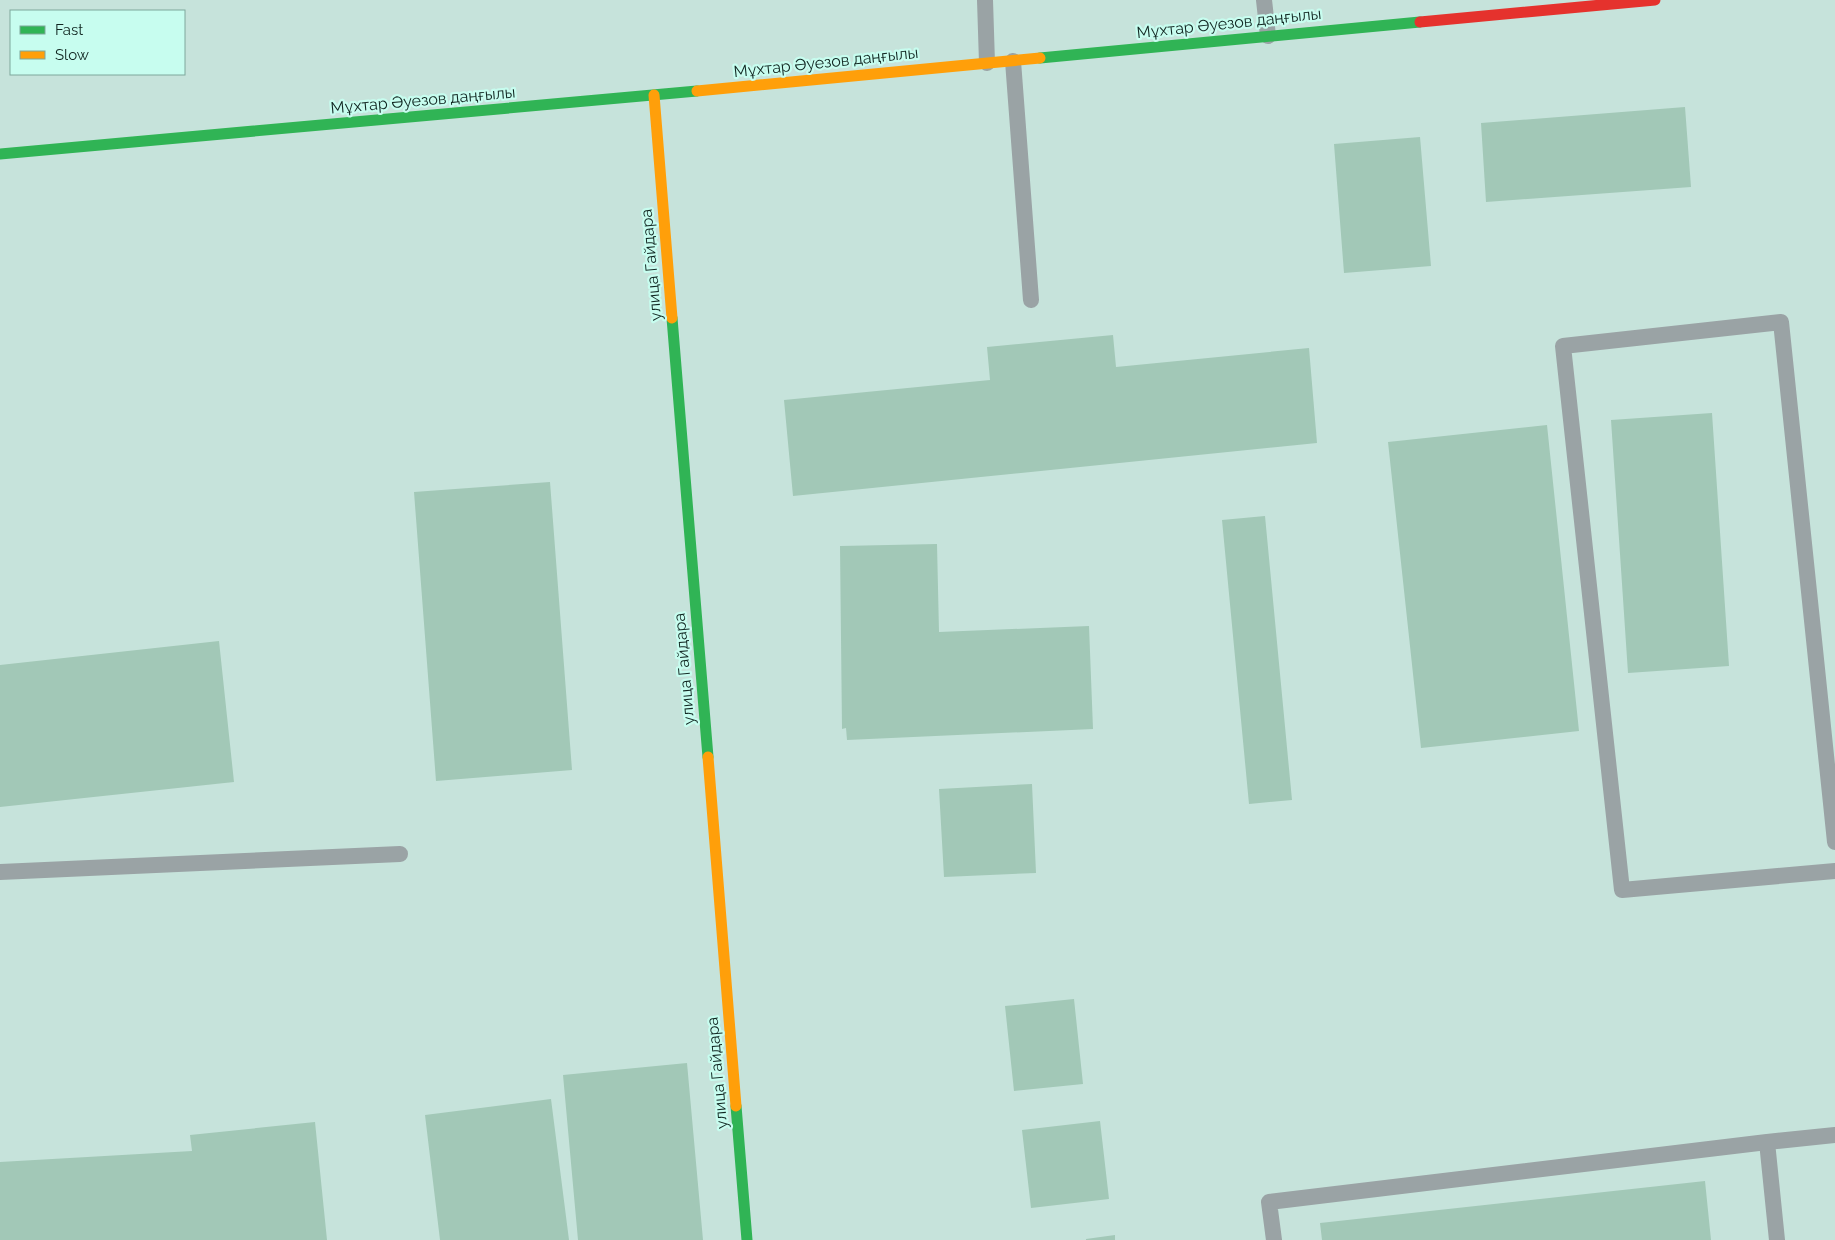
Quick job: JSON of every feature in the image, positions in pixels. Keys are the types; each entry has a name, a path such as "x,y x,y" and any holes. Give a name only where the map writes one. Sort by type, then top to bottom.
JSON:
{"main road":[{"name":"Мұхтар Әуезов даңғылы","path":"0,154 654,96 1655,0"},
{"name":"улица Гайдара","path":"654,96 747,1240"}],"lane":[{"path":"985,0 987,63"},
{"path":"1264,0 1268,36"},
{"path":"1013,61 1031,300"},
{"path":"1835,842 1781,322 1563,346 1622,890 1835,871"},
{"path":"0,872 400,854"},
{"path":"1274,1240 1269,1202 1835,1135"},
{"path":"1767,1142 1777,1240"}],"building":[{"path":"1685,107 1691,187 1486,202 1481,123"},
{"path":"1420,137 1431,266 1344,273 1334,144"},
{"path":"1113,335 1116,367 1309,348 1317,443 793,496 784,400 990,380 987,347"},
{"path":"1712,413 1729,666 1628,673 1611,420"},
{"path":"1547,425 1579,731 1421,748 1388,442"},
{"path":"550,482 572,770 436,781 414,492"},
{"path":"1265,516 1292,800 1249,804 1222,520"},
{"path":"937,544 939,632 1089,626 1093,729 847,740 846,728 842,729 840,546"},
{"path":"219,641 234,782 0,807 0,665"},
{"path":"1032,784 1036,873 944,877 939,789"},
{"path":"1074,999 1083,1084 1014,1091 1005,1006"},
{"path":"687,1063 703,1240 578,1240 563,1075"},
{"path":"551,1099 569,1240 440,1240 425,1115"},
{"path":"1100,1121 1109,1199 1031,1208 1022,1130"},
{"path":"315,1122 327,1240 0,1240 0,1162 192,1151 190,1135"},
{"path":"1705,1181 1711,1240 1322,1240 1320,1223"},
{"path":"1115,1235 1115,1240 1086,1240 1086,1239"}],"traffic: fast":[{"path":"1040,58 1420,22"},
{"path":"0,154 697,91"},
{"path":"672,318 708,757"},
{"path":"736,1106 747,1240"}],"traffic: slow":[{"path":"697,91 1040,58"},
{"path":"654,95 672,318"},
{"path":"708,757 736,1106"}],"traffic: jam":[{"path":"1420,22 1655,0"}]}
